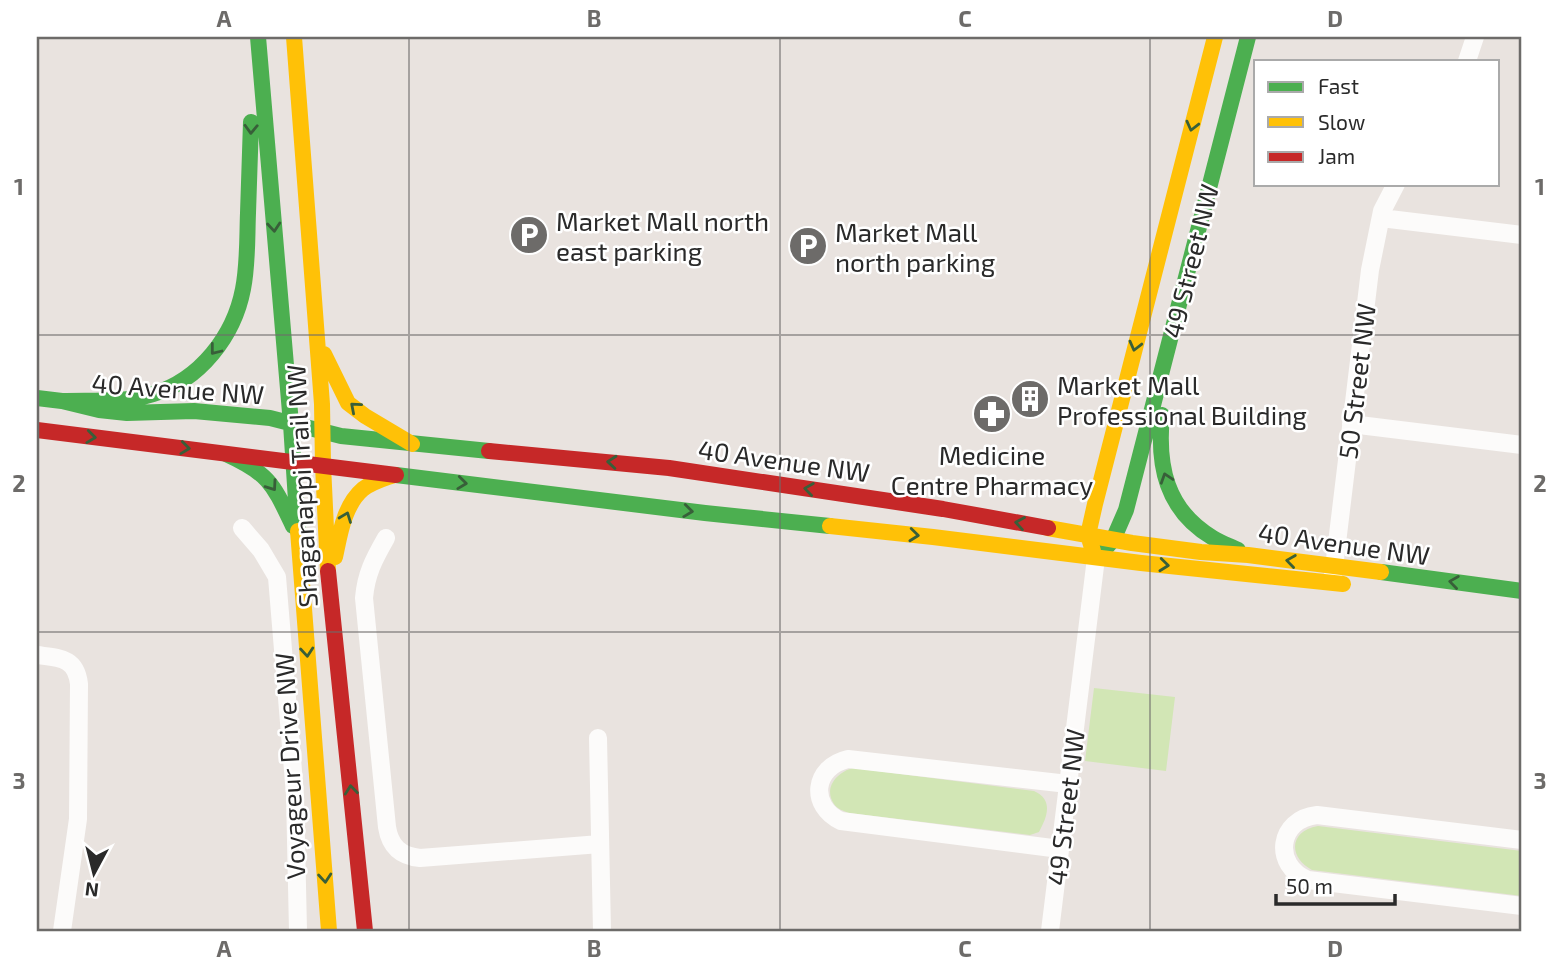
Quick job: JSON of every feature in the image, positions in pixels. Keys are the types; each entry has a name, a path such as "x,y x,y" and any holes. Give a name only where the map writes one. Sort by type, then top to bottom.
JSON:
{"street":[{"path":"62,401 128,399 155,393 191,374 224,338 238,308 246,268 256,37"},
{"name":"Shaganappi Trail NW","path":"256,37 292,424 298,538 330,931"},
{"name":"Shaganappi Trail NW","path":"294,37 317,341 329,583 365,931"},
{"name":"49 Street NW","path":"1050,931 1096,558 1088,535 1215,37"},
{"name":"49 Street NW","path":"1096,558 1113,540 1126,510 1248,37"},
{"path":"1466,60 1475,37"},
{"name":"50 Street NW","path":"1333,575 1370,270 1381,218 1395,186"},
{"path":"1381,218 1522,235"},
{"path":"317,341 348,403 412,444"},
{"path":"1165,360 1160,447 1168,486 1186,517 1211,537 1248,555"},
{"name":"40 Avenue NW","path":"37,398 127,413 194,411 270,418 341,436 668,468 877,498 1113,540 1201,552 1248,555 1333,575 1359,586"},
{"path":"1351,424 1522,445"},
{"name":"40 Avenue NW","path":"37,430 705,513 1096,558 1522,591"},
{"path":"226,454 251,466 272,484 298,538"},
{"path":"329,583 339,539 358,493 365,487 394,475"},
{"name":"Voyageur Drive NW","path":"242,528 261,550 277,577 295,795 298,931"},
{"path":"386,538 372,563 364,598 388,836 392,845 401,853 420,858 600,844"},
{"path":"1468,599 1522,606"},
{"path":"37,655 67,661 75,667 79,684 78,819 62,931"},
{"path":"598,738 602,931"},
{"path":"1060,849 841,821 834,818 823,805 819,789 828,769 841,760 856,758 1068,784"},
{"path":"1522,841 1310,816 1296,823 1286,836 1284,851 1289,866 1308,880 1522,906"}],"green space":[{"path":"1094,688 1175,697 1166,771 1085,761"},
{"path":"853,768 1034,791 1044,799 1046,815 1039,832 1030,835 849,813 835,806 830,792 837,777"},
{"path":"1318,826 1522,851 1522,896 1312,870 1299,858 1295,845 1301,833"}],"traffic: fast":[{"path":"258,37 298,531"},
{"path":"1104,550 1113,540 1126,510 1248,37"},
{"path":"62,401 119,400 153,394 186,378 200,367 223,339 232,323 245,280 251,122"},
{"path":"37,398 127,413 194,411 270,418 341,436 489,451"},
{"path":"1162,415 1161,452 1168,485 1175,500 1197,527 1238,550"},
{"path":"226,454 261,474 275,490 293,526"},
{"path":"396,475 830,526"},
{"path":"1381,572 1522,591"}],"traffic: slow":[{"path":"294,37 322,404 328,571"},
{"path":"1093,551 1088,535 1095,504 1215,37"},
{"path":"324,354 348,403 412,444"},
{"path":"335,557 351,503 370,484 394,475"},
{"path":"830,526 1343,584"},
{"path":"1048,528 1132,543 1381,572"},
{"path":"298,531 329,931"}],"traffic: jam":[{"path":"37,430 396,475"},
{"path":"489,451 669,468 943,509 1048,528"},
{"path":"328,571 365,931"}],"place":[{"name":"Market Mall north east parking","path":"529,235"},
{"name":"Market Mall north parking","path":"808,246"},
{"name":"Market Mall Professional Building","path":"1030,399"},
{"name":"Medicine Centre Pharmacy","path":"992,414"}]}
